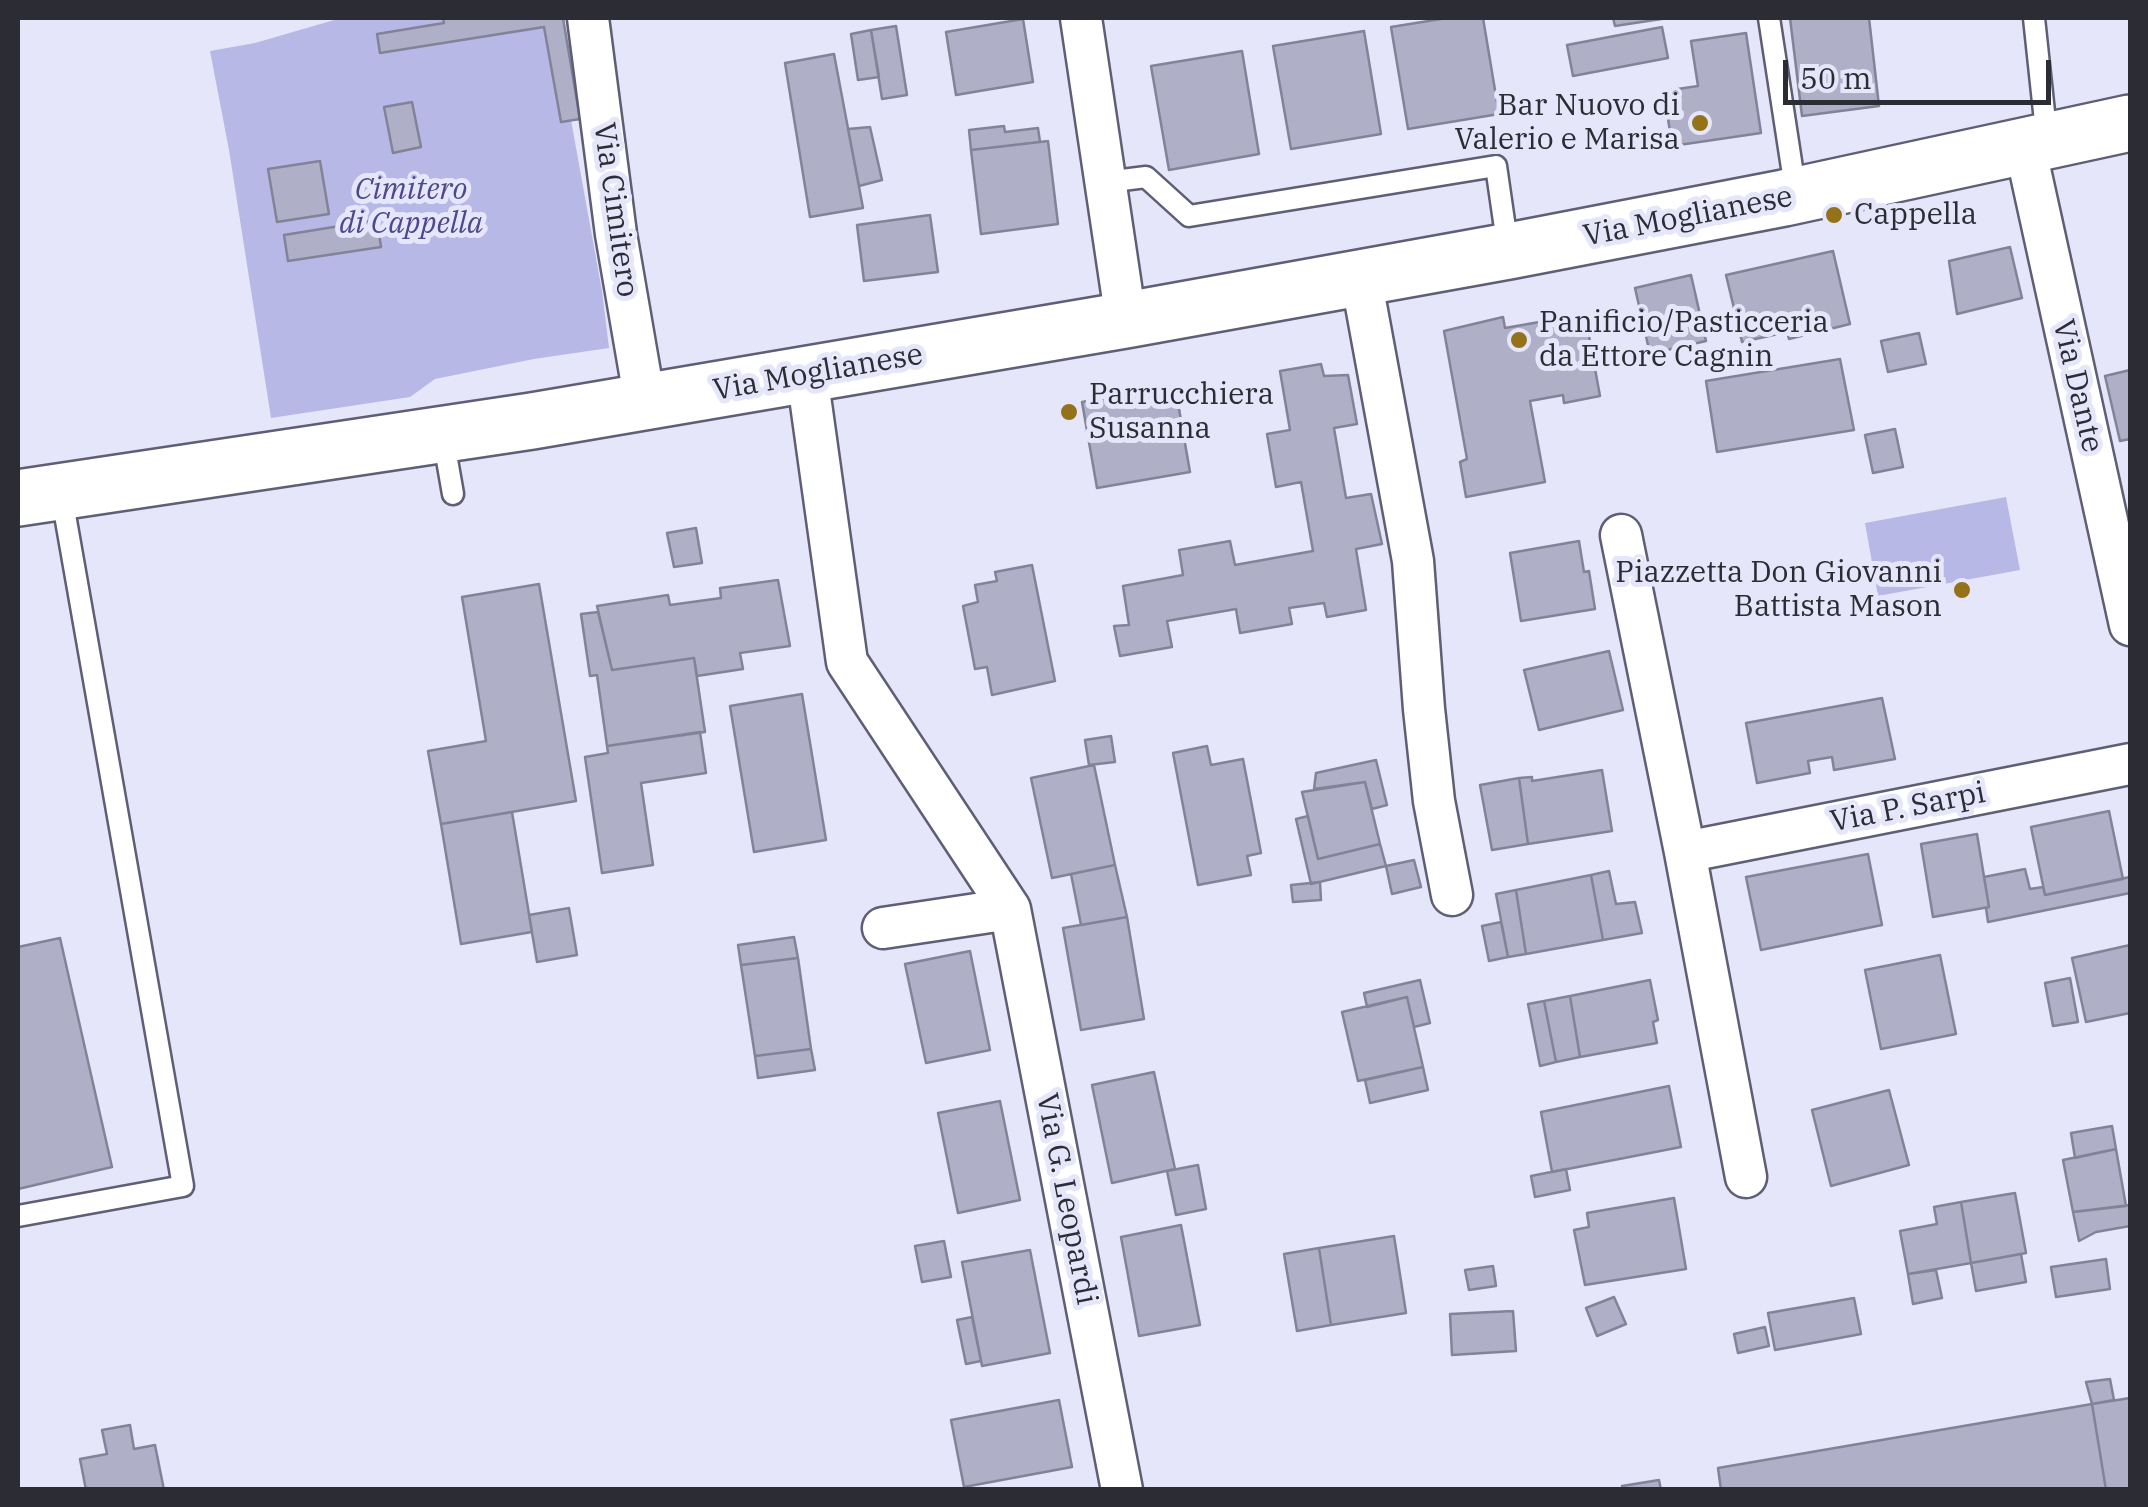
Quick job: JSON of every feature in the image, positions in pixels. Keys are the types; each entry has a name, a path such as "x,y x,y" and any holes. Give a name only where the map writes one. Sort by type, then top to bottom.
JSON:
{"main road":[{"name":"Via Moglianese","path":"39,495 442,435 1126,320 1797,196 2130,123"}],"street":[{"name":"Via Cimitero","path":"588,18 616,234 645,402"},
{"path":"1080,18 1126,320"},
{"name":"Via Dante","path":"2036,144 2130,625"},
{"path":"1360,278 1412,561 1434,801 1452,895"},
{"name":"Via G. Leopardi","path":"807,375 847,662 1010,909 1122,1490"},
{"path":"1621,536 1746,1177"},
{"name":"Via P. Sarpi","path":"1685,852 2130,764"},
{"path":"883,928 1010,909"}],"lane":[{"path":"1769,18 1797,196"},
{"path":"2034,18 2036,144"},
{"path":"1106,182 1146,177 1189,216 1496,166 1509,251"},
{"path":"442,435 453,494"},
{"path":"18,1216 183,1186 39,495"}],"green space":[{"name":"Cimitero di Cappella","path":"341,18 563,18 580,119 571,120 609,348 435,379 410,397 271,418 210,51 255,43"},
{"path":"2006,497 2020,570 1878,596 1865,523"}],"building":[{"path":"443,18 563,18 580,119 561,122 544,27 380,53 377,34 444,23"},
{"path":"1447,18 1483,18 1499,114 1408,129 1391,27"},
{"path":"1613,18 1668,18 1615,26"},
{"path":"1790,18 1869,18 1879,106 1802,116"},
{"path":"1023,19 1033,82 956,95 946,32"},
{"path":"896,26 907,95 882,99 871,30"},
{"path":"1662,27 1668,58 1573,76 1567,45"},
{"path":"871,30 879,77 858,80 851,34"},
{"path":"1364,31 1381,134 1291,149 1273,46"},
{"path":"1746,33 1761,133 1672,146 1664,91 1698,86 1691,41"},
{"path":"1242,51 1259,154 1169,170 1151,66"},
{"path":"834,54 863,208 810,217 785,63"},
{"path":"412,102 421,147 393,153 384,107"},
{"path":"1004,126 1005,132 1038,128 1040,142 971,150 969,130"},
{"path":"870,127 882,180 859,186 848,129"},
{"path":"1048,141 1058,224 981,234 971,150"},
{"path":"320,161 329,214 277,222 268,169"},
{"path":"930,215 938,272 864,281 857,225"},
{"path":"377,220 381,247 288,261 284,235"},
{"path":"2010,247 2022,298 1957,314 1949,261"},
{"path":"1833,251 1850,324 1789,339 1787,332 1742,342 1726,275"},
{"path":"1691,275 1706,341 1650,354 1635,288"},
{"path":"1585,314 1600,396 1564,403 1563,395 1530,401 1545,482 1466,497 1460,462 1467,459 1444,331 1503,317 1505,328"},
{"path":"1919,333 1926,364 1888,372 1881,341"},
{"path":"1840,359 1854,430 1717,452 1706,381"},
{"path":"1321,364 1324,376 1348,375 1357,424 1334,428 1346,498 1371,494 1382,544 1356,549 1366,610 1327,617 1324,603 1289,608 1292,624 1240,633 1236,609 1167,621 1172,647 1120,656 1114,626 1129,625 1123,586 1183,575 1179,550 1230,541 1235,565 1313,551 1301,482 1276,487 1267,434 1290,430 1280,371"},
{"path":"2130,370 2130,439 2120,441 2105,376"},
{"path":"1175,386 1190,472 1097,488 1082,402"},
{"path":"1895,429 1903,467 1873,473 1865,435"},
{"path":"696,528 702,563 674,567 667,533"},
{"path":"1579,541 1595,609 1521,621 1510,553"},
{"path":"1032,565 1055,681 992,695 987,667 975,669 963,606 978,602 975,585 997,581 995,572"},
{"path":"778,580 790,646 740,653 743,669 697,676 694,658 612,670 597,606 668,595 670,605 721,598 720,588"},
{"path":"539,584 576,801 441,824 428,751 486,741 462,597"},
{"path":"598,612 612,670 694,658 705,732 607,746 597,675 590,676 581,614"},
{"path":"1609,651 1623,710 1539,730 1524,670"},
{"path":"802,694 826,840 754,852 730,706"},
{"path":"1882,698 1895,759 1834,770 1832,757 1808,761 1810,773 1757,783 1746,723"},
{"path":"700,732 706,773 641,783 653,865 602,873 585,757 608,753 607,746"},
{"path":"1111,736 1115,762 1089,765 1085,740"},
{"path":"1207,746 1211,765 1243,759 1261,853 1247,856 1251,875 1198,885 1173,753"},
{"path":"1376,760 1387,805 1372,809 1365,782 1314,789 1316,773"},
{"path":"1094,765 1115,865 1052,878 1031,778"},
{"path":"1602,770 1612,831 1528,844 1519,778 1532,777 1532,781"},
{"path":"1519,778 1528,844 1492,850 1480,785"},
{"path":"1365,782 1380,844 1318,859 1302,792"},
{"path":"2109,811 2123,879 2045,895 2031,827"},
{"path":"512,812 532,932 461,944 441,824"},
{"path":"1308,816 1318,859 1380,844 1386,866 1311,884 1296,819"},
{"path":"1977,834 1989,907 1933,917 1921,844"},
{"path":"1868,854 1882,925 1761,950 1746,877"},
{"path":"1414,860 1421,887 1392,894 1386,866"},
{"path":"1115,865 1127,917 1081,925 1071,874"},
{"path":"2025,869 2030,889 2043,887 2045,895 2130,877 2130,893 1988,922 1984,877"},
{"path":"1609,871 1616,904 1635,902 1642,933 1603,940 1591,875"},
{"path":"1591,875 1603,940 1526,954 1516,890"},
{"path":"1320,882 1321,900 1293,902 1291,885"},
{"path":"1516,890 1526,954 1508,957 1496,894"},
{"path":"569,908 577,955 537,962 529,915"},
{"path":"1127,917 1144,1019 1081,1030 1063,928"},
{"path":"1501,922 1508,957 1489,961 1482,926"},
{"path":"794,937 798,958 741,965 738,945"},
{"path":"60,938 112,1167 18,1189 18,947"},
{"path":"2130,945 2130,1013 2086,1022 2072,958"},
{"path":"970,951 990,1050 926,1063 905,964"},
{"path":"1940,955 1956,1034 1881,1049 1865,970"},
{"path":"798,958 811,1049 755,1056 741,965"},
{"path":"2070,978 2078,1022 2053,1026 2045,983"},
{"path":"1420,980 1430,1023 1414,1027 1407,997 1367,1007 1364,993"},
{"path":"1650,980 1658,1020 1653,1022 1657,1043 1580,1057 1570,996"},
{"path":"1570,996 1580,1057 1556,1062 1544,1001"},
{"path":"1407,997 1423,1067 1358,1081 1342,1012"},
{"path":"1544,1001 1556,1062 1540,1066 1528,1004"},
{"path":"811,1049 815,1070 758,1078 755,1056"},
{"path":"1423,1067 1428,1090 1370,1103 1365,1080"},
{"path":"1154,1072 1175,1169 1112,1183 1092,1085"},
{"path":"1669,1086 1681,1147 1552,1172 1541,1112"},
{"path":"1889,1090 1909,1165 1831,1186 1812,1110"},
{"path":"1000,1101 1020,1200 958,1213 938,1113"},
{"path":"2112,1126 2116,1149 2075,1158 2071,1133"},
{"path":"2116,1149 2126,1206 2073,1212 2063,1160"},
{"path":"1198,1165 1206,1209 1176,1215 1167,1171"},
{"path":"1566,1169 1570,1190 1535,1197 1531,1176"},
{"path":"2015,1193 2026,1253 1971,1263 1961,1202"},
{"path":"1674,1198 1686,1269 1585,1285 1574,1230 1589,1227 1587,1213"},
{"path":"1961,1202 1971,1263 1908,1274 1900,1231 1937,1224 1934,1207"},
{"path":"2130,1205 2130,1226 2096,1232 2079,1241 2073,1212"},
{"path":"1181,1225 1200,1325 1139,1336 1121,1237"},
{"path":"1394,1236 1406,1313 1331,1325 1319,1248"},
{"path":"944,1241 951,1277 922,1282 915,1246"},
{"path":"1319,1248 1331,1325 1297,1331 1284,1254"},
{"path":"1030,1250 1050,1353 982,1366 962,1262"},
{"path":"2021,1254 2026,1282 1976,1291 1971,1263"},
{"path":"2106,1259 2110,1289 2056,1297 2051,1267"},
{"path":"1493,1266 1496,1286 1469,1290 1465,1270"},
{"path":"1936,1270 1942,1298 1913,1304 1908,1274"},
{"path":"1614,1297 1626,1324 1597,1336 1586,1308"},
{"path":"1854,1298 1861,1334 1775,1350 1768,1313"},
{"path":"1513,1311 1516,1351 1452,1355 1450,1314"},
{"path":"972,1317 981,1361 966,1364 957,1320"},
{"path":"1765,1327 1769,1346 1738,1353 1734,1334"},
{"path":"2110,1379 2114,1400 2092,1404 2086,1382"},
{"path":"2130,1398 2130,1490 2106,1490 2092,1404"},
{"path":"1059,1400 1072,1467 964,1487 951,1420"},
{"path":"2092,1404 2106,1490 1721,1490 1718,1468"},
{"path":"130,1425 134,1449 155,1445 164,1490 86,1490 80,1459 107,1454 102,1430"},
{"path":"1659,1480 1661,1490 1623,1490 1622,1486"}],"place":[{"name":"Bar Nuovo di Valerio e Marisa","path":"1700,123"},
{"name":"Cappella","path":"1834,215"},
{"name":"Panificio/Pasticceria da Ettore Cagnin","path":"1519,340"},
{"name":"Parrucchiera Susanna","path":"1069,412"},
{"name":"Piazzetta Don Giovanni Battista Mason","path":"1962,590"}]}
